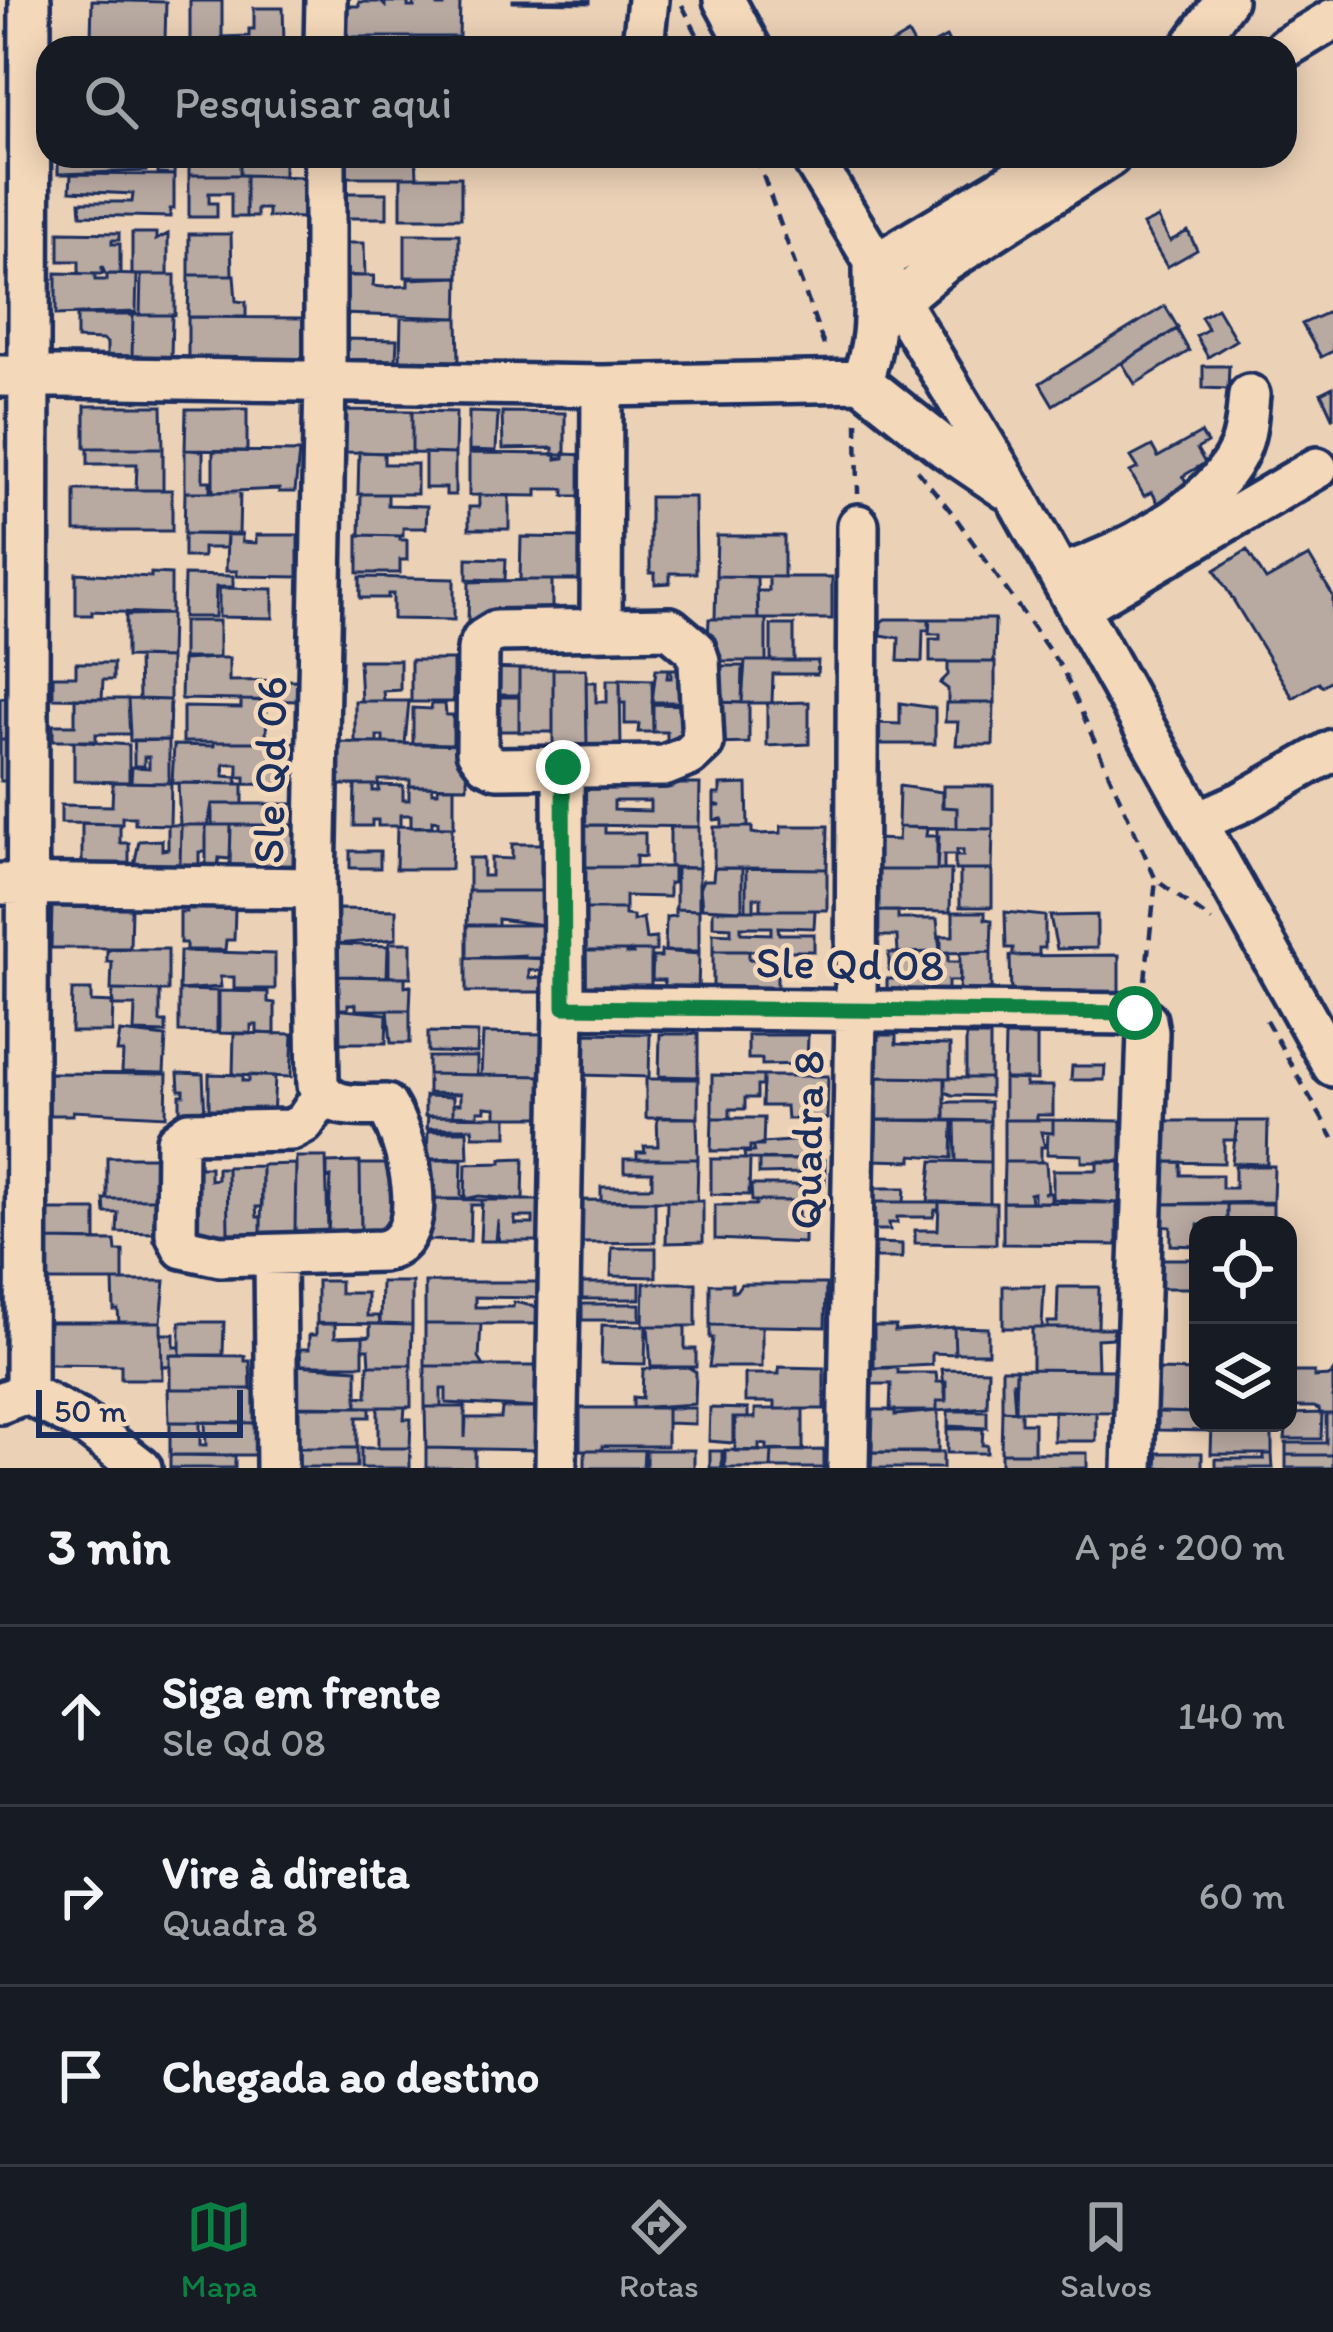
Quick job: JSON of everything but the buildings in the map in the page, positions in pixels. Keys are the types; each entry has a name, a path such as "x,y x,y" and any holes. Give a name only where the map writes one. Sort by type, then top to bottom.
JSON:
{"street":[{"path":"30,0 14,376 13,1398 80,1420 141,1468"},
{"path":"325,36 326,0"},
{"path":"644,36 649,0"},
{"path":"724,0 744,36"},
{"path":"1200,36 1226,0"},
{"path":"1297,41 1333,19"},
{"name":"Sle Qd 06","path":"322,1095 317,1072 315,888 325,168"},
{"path":"818,168 1015,495 1328,1046"},
{"path":"874,265 1036,168"},
{"path":"896,302 944,263 1091,168"},
{"path":"849,381 872,356 874,265"},
{"path":"14,376 602,386 849,381 1015,495"},
{"path":"601,629 602,386"},
{"path":"1069,591 1168,522 1218,479 1238,453 1249,395"},
{"path":"1069,591 1317,468"},
{"name":"Quadra 8","path":"848,1468 858,525"},
{"path":"670,628 682,634 699,661 704,743 689,756 664,766 563,767 497,768 480,759 478,649 496,631 670,628"},
{"path":"1197,821 1242,802 1333,750"},
{"path":"556,1468 563,767"},
{"path":"14,884 315,888"},
{"name":"Sle Qd 08","path":"564,1007 1141,1016"},
{"path":"1133,1468 1148,1032 1141,1016"},
{"path":"322,1095 338,1105 386,1105 403,1141 412,1186 408,1235 397,1248 220,1256 183,1248 176,1234 176,1141 189,1132 291,1130 304,1123 322,1095"},
{"path":"275,1255 277,1468"}],"path":[{"path":"680,0 698,36"},
{"path":"760,168 849,381"},
{"path":"858,525 856,410 873,426"},
{"path":"906,457 953,514 1063,670 1156,880 1141,1016"},
{"path":"1156,880 1216,923"},
{"path":"1264,1014 1333,1138"}],"route":[{"path":"563,767 564,1007 1135,1013"}]}
